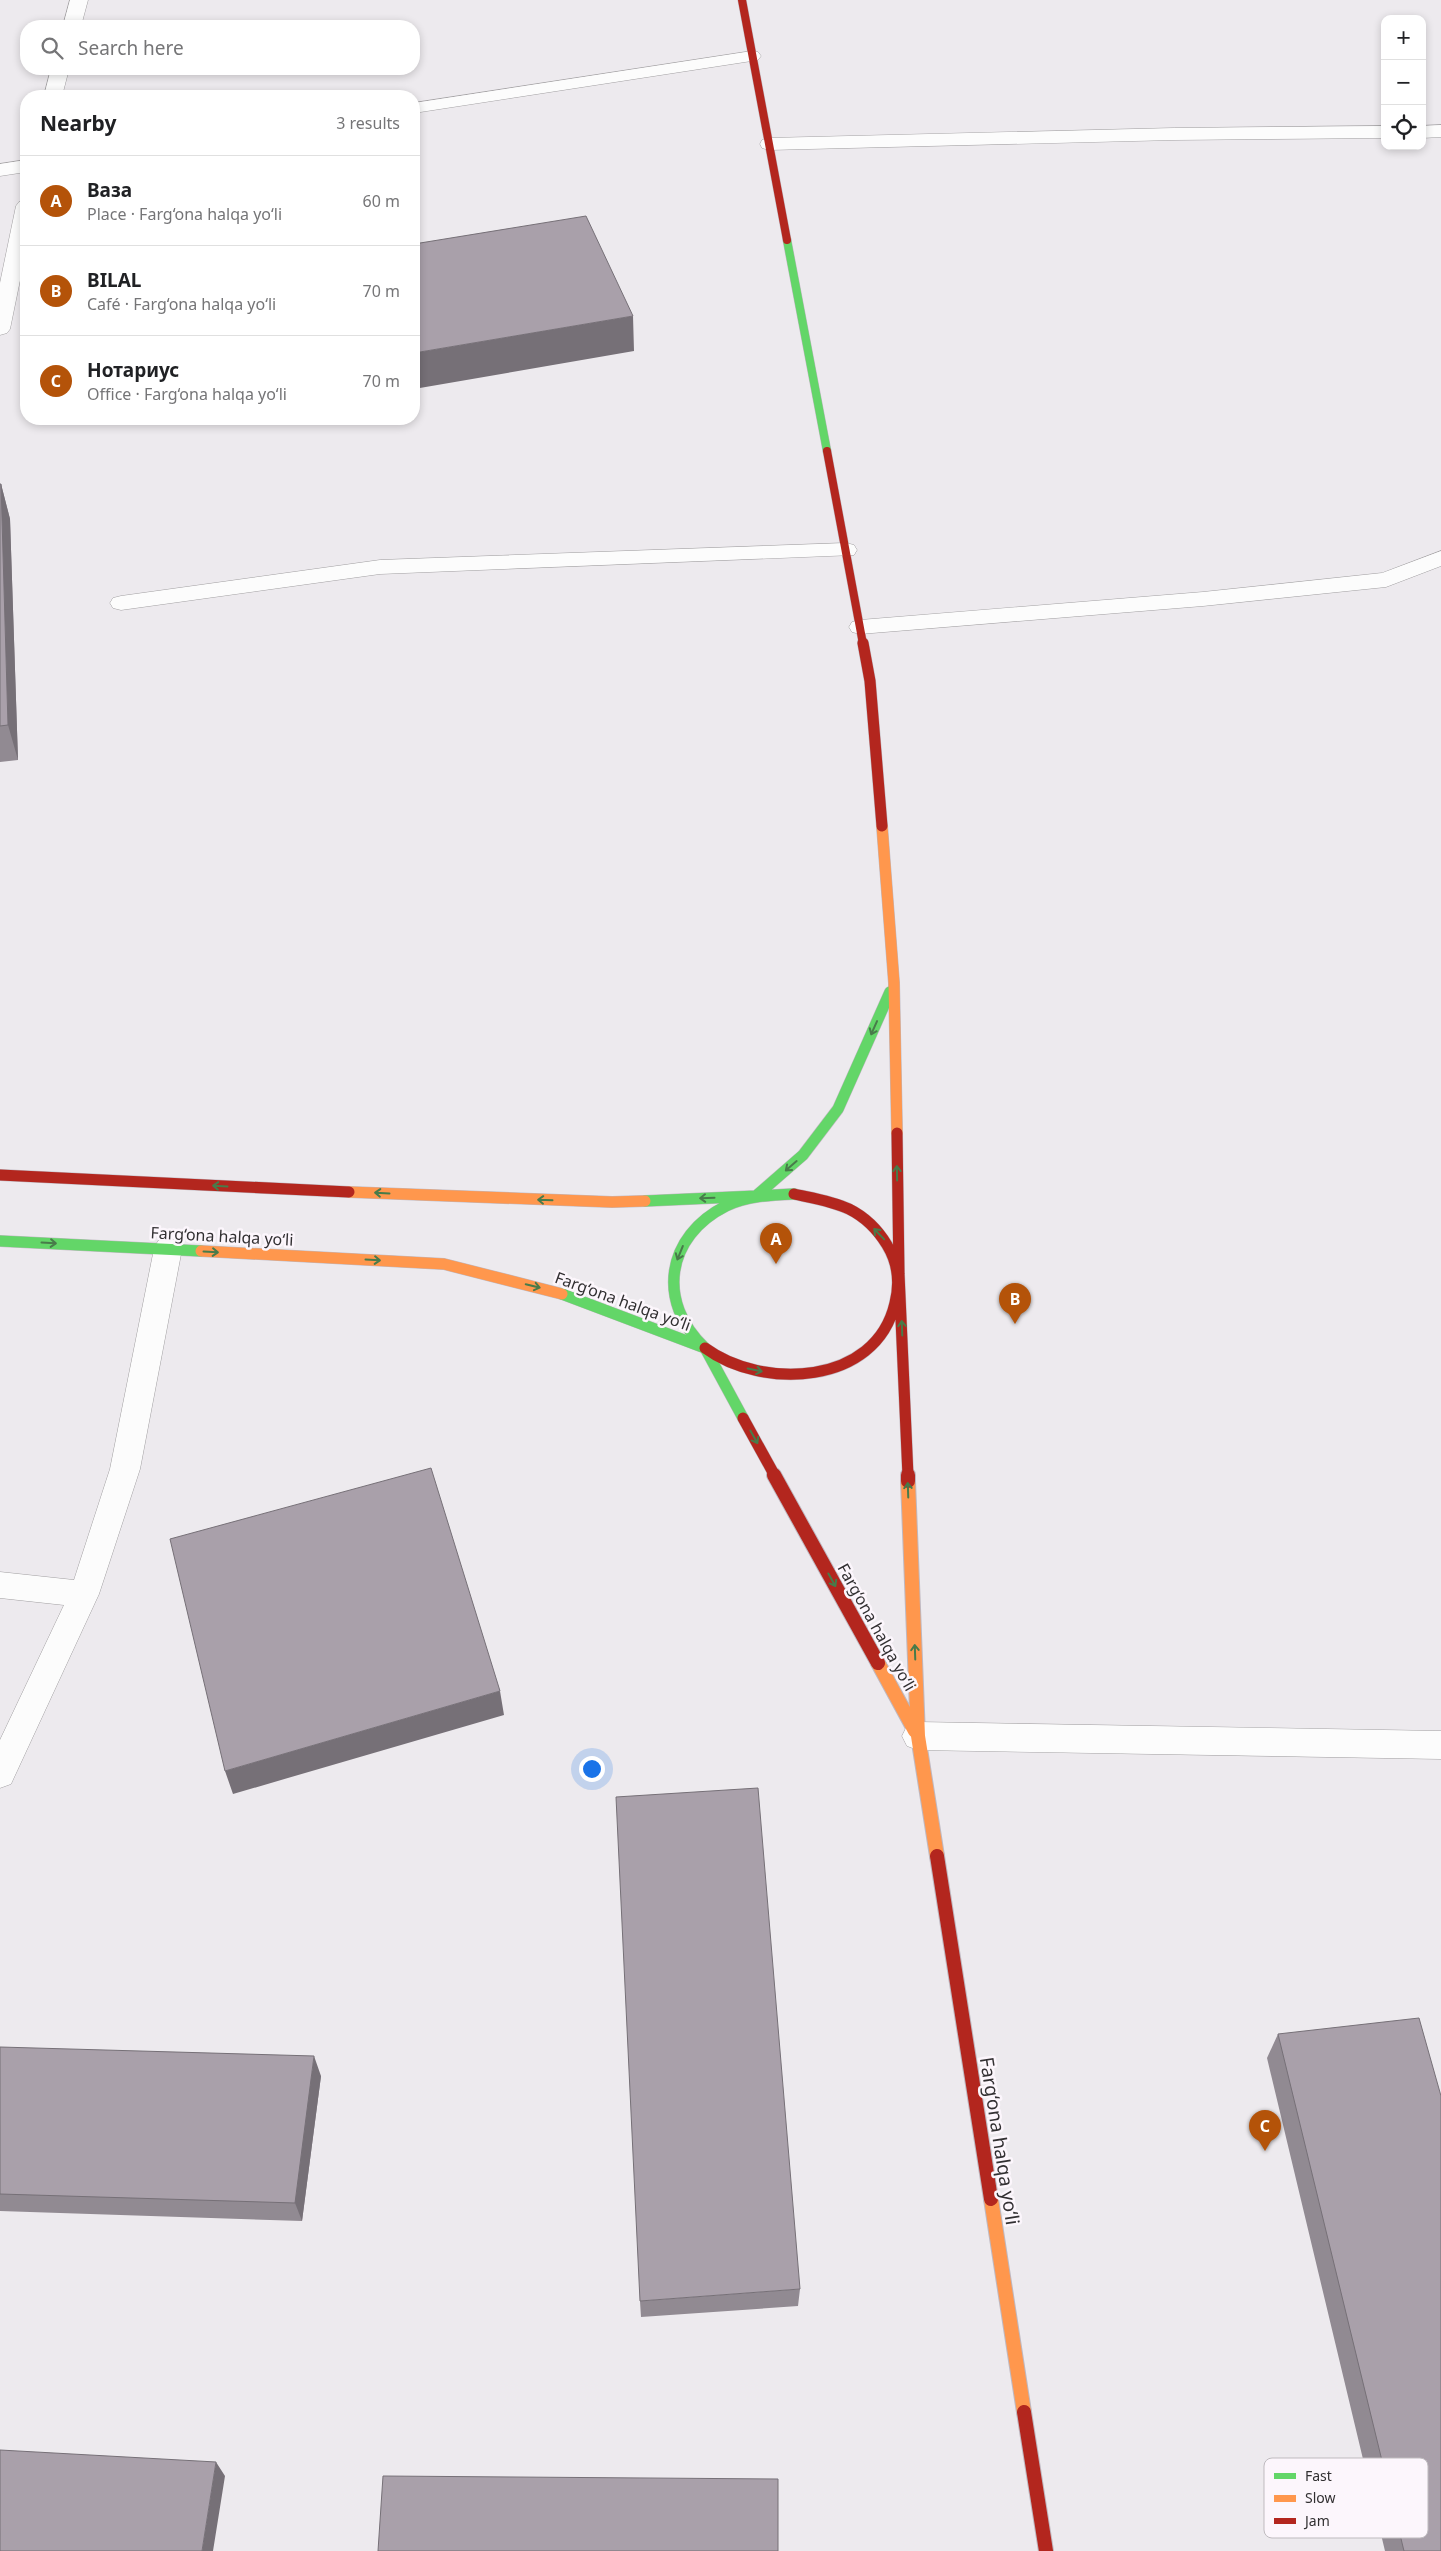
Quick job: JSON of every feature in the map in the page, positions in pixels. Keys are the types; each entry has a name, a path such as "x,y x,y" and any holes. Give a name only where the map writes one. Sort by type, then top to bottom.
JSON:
{"main road":[{"path":"742,0 870,681 894,983 899,1274 897,1306 882,1335 855,1358 818,1372 778,1376 738,1367 705,1348 685,1326 673,1300 672,1273 681,1247 699,1224 725,1206 756,1196 803,1155 838,1109 894,983"},
{"path":"0,1175 602,1202 794,1194 832,1201 864,1218 888,1243 899,1274"},
{"name":"Farg‘ona halqa yo‘li","path":"0,1241 444,1264 576,1297 705,1348 918,1736"},
{"name":"Farg‘ona halqa yo‘li","path":"899,1274 918,1736 1046,2551"}],"street":[{"path":"74,20 79,0"},
{"path":"420,107 752,56"},
{"path":"55,90 58,75"},
{"path":"1426,132 1441,131"},
{"path":"769,144 1174,134 1381,132"},
{"path":"0,170 20,167"},
{"path":"0,329 20,234"},
{"path":"121,603 380,567 846,550"},
{"path":"860,627 1183,600 1386,580 1441,558"},
{"path":"0,1774 84,1594 124,1469 168,1250"},
{"path":"0,1585 84,1594"},
{"path":"918,1736 1441,1745"}],"building":[{"path":"586,216 633,316 420,352 420,243"},
{"path":"0,484 8,725 0,726"},
{"path":"431,1468 500,1691 225,1771 170,1539"},
{"path":"758,1788 800,2289 640,2301 616,1797"},
{"path":"1419,2018 1441,2096 1441,2551 1404,2551 1401,2538 1428,2538 1428,2458 1381,2458 1278,2034"},
{"path":"0,2047 314,2056 295,2203 0,2194"},
{"path":"0,2450 216,2462 202,2551 0,2551"},
{"path":"383,2476 778,2479 778,2551 378,2551"}],"traffic: fast":[{"path":"787,240 827,451"},
{"path":"645,1201 756,1196 803,1155 838,1109 890,992"},
{"path":"705,1348 684,1324 674,1299 675,1267 689,1238 712,1214 726,1206 751,1198 794,1194"},
{"path":"0,1241 201,1251"},
{"path":"562,1294 705,1348 743,1418"}],"traffic: slow":[{"path":"882,826 894,983 897,1133"},
{"path":"349,1192 612,1202 645,1201"},
{"path":"201,1251 444,1264 562,1294"},
{"path":"908,1481 918,1736 937,1856"},
{"path":"878,1663 915,1731"},
{"path":"991,2199 1024,2412"}],"traffic: jam":[{"path":"742,0 787,240"},
{"path":"827,451 870,681 882,826"},
{"path":"897,1133 899,1274 908,1481"},
{"path":"0,1175 349,1192"},
{"path":"705,1348 722,1359 749,1370 779,1374 798,1374 826,1370 852,1359 870,1345 884,1329 893,1311 898,1292 897,1272 892,1253 881,1235 865,1219 849,1209 831,1202 794,1194"},
{"path":"743,1418 878,1663"},
{"path":"937,1856 991,2199"},
{"path":"1024,2412 1046,2551"}],"place":[{"name":"Ваза","path":"776,1264"},
{"name":"BILAL","path":"1015,1324"},
{"name":"Нотариус","path":"1265,2151"}]}
